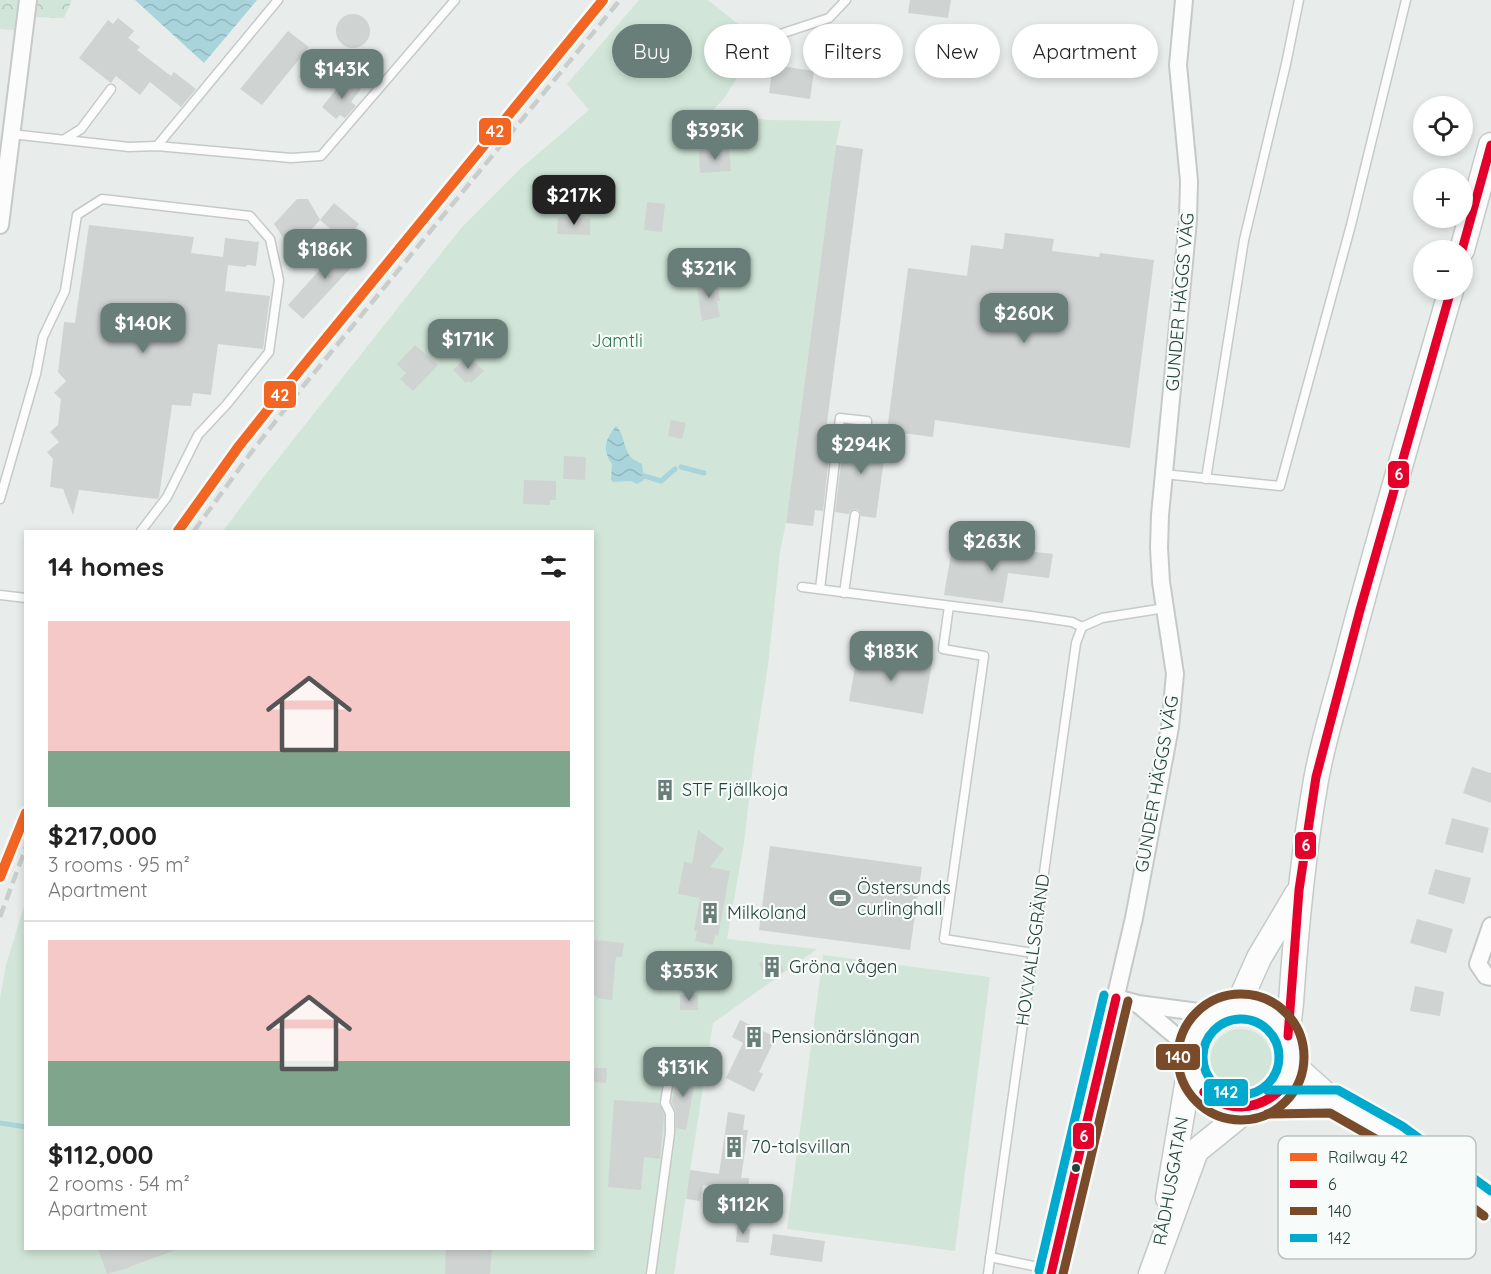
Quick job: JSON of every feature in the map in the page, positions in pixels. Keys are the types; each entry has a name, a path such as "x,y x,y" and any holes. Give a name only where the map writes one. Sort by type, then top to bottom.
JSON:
{"main road":[{"path":"1465,240 1491,146"},
{"path":"1258,1105 1284,1086 1292,1064 1288,1036 1299,890 1316,777 1360,610 1448,300"},
{"path":"1238,1005 1260,958 1299,890"},
{"path":"1288,1036 1268,1013 1238,1005 1213,1014 1198,1028 1190,1057 1198,1085 1212,1100 1230,1107 1333,1101"},
{"name":"RÅDHUSGATAN","path":"1154,1267 1190,1057"},
{"path":"1292,1064 1333,1101 1395,1136"},
{"name":"RÅDHUSGATAN","path":"1154,1267 1196,1151 1258,1105"},
{"path":"1476,1195 1491,1206"}],"street":[{"path":"0,225 7,145 28,0"},
{"name":"GUNDER HÄGGS VÄG","path":"1052,1272 1134,918 1170,727 1175,675 1159,548 1188,220 1189,181 1178,65 1184,0"},
{"path":"1491,926 1478,964 1486,976 1491,977"},
{"path":"1116,998 1138,1004 1213,1014"},
{"path":"1138,1004 1190,1057"}],"lane":[{"path":"158,147 278,0"},
{"path":"7,145 64,139 129,147 158,147 291,158 321,156 455,0"},
{"path":"791,30 829,18 846,0"},
{"path":"1206,479 1244,240 1299,0"},
{"path":"1164,474 1280,486 1352,225 1406,0"},
{"path":"64,139 81,129 111,89"},
{"path":"0,499 36,374 43,337 65,291 77,215 102,199 249,216 270,239 279,280 269,352 227,404 198,435 167,497 142,530"},
{"path":"820,590 840,418 867,421 866,435"},
{"path":"844,592 855,515"},
{"path":"802,587 1072,622 1082,627 1102,618 1165,608"},
{"path":"0,595 24,598"},
{"path":"949,606 943,649 984,656 944,939 1033,953"},
{"name":"HOVVALLSGRÄND","path":"988,1274 1076,643 1082,627"},
{"path":"651,1274 670,1133 670,1113 665,1103 671,1066"},
{"path":"990,1257 1052,1272"}],"green space":[{"path":"0,0 19,0 15,30 0,29"},
{"path":"38,0 72,0 64,18 35,17"},
{"name":"Jamtli","path":"639,0 708,0 738,24 704,24 704,78 737,78 726,96 708,116 712,120 726,122 737,116 769,120 841,121 786,523 780,552 768,666 744,843 727,939 817,949 713,1023 674,1274 0,1274 0,998 6,965 24,906 24,1250 594,1250 594,530 224,530 462,227 519,170 589,110 567,84 612,32 612,78 692,78 692,24 618,24"},
{"path":"823,955 990,977 955,1251 787,1229"},
{"path":"1241,1029 1263,1038 1272,1060 1263,1082 1241,1091 1219,1082 1210,1060 1219,1038"}],"water":[{"path":"135,0 257,0 204,63"},
{"path":"616,426 630,456 642,464 644,480 637,484 631,481 613,482 611,480 612,464 606,445 609,435"}],"building":[{"path":"910,0 951,0 948,18 908,13"},
{"path":"353,14 365,19 370,31 365,43 353,48 341,43 336,31 341,19"},
{"path":"118,18 134,31 128,38 140,47 137,50 171,76 174,72 196,89 181,107 150,82 140,95 116,76 111,83 79,58 108,20 113,24"},
{"path":"288,31 309,47 262,105 240,89"},
{"path":"791,68 803,69 803,78 813,78 810,99 769,93 771,78 791,78"},
{"path":"346,77 361,89 351,102 356,106 345,118 340,115 336,119 322,107"},
{"path":"836,145 863,149 826,430 832,431 823,511 815,510 813,526 786,523"},
{"path":"729,148 731,171 700,173 699,150"},
{"path":"297,199 308,199 320,220 292,251 274,224"},
{"path":"647,202 665,204 662,232 644,230"},
{"path":"334,203 359,224 345,242 320,220"},
{"path":"558,217 590,218 590,235 557,234"},
{"path":"89,225 194,237 191,253 223,257 225,238 259,242 256,266 228,265 225,291 270,296 263,349 218,344 211,395 193,393 191,406 172,405 159,497 157,499 79,490 73,515 63,489 50,487 53,459 47,452 59,442 50,432 58,425 61,399 54,393 66,381 58,372 64,322 75,323"},
{"path":"1005,233 1054,239 1052,251 1099,257 1100,253 1154,260 1130,448 935,420 933,437 887,431 908,268 967,276 971,245 1003,249"},
{"path":"345,242 362,256 303,319 288,305"},
{"path":"717,278 720,317 702,321 696,281"},
{"path":"415,345 438,365 413,391 400,379 406,373 397,364"},
{"path":"468,355 484,371 471,383 468,381 466,383 453,370"},
{"path":"671,420 686,423 682,439 668,436"},
{"path":"845,432 860,434 865,441 872,436 887,438 876,518 861,516 859,510 855,509 849,514 835,512"},
{"path":"564,456 586,457 585,480 563,479"},
{"path":"524,480 556,481 556,500 550,500 550,505 523,504"},
{"path":"975,545 1053,554 1049,578 1008,573 1003,603 944,595 951,554 973,556"},
{"path":"858,650 932,663 923,714 849,701"},
{"path":"1472,767 1491,773 1491,803 1463,793"},
{"path":"1452,818 1489,828 1483,853 1445,844"},
{"name":"Milkoland","path":"698,830 724,849 710,867 730,871 718,936 715,935 713,945 695,941 697,931 694,930 700,898 678,894 684,862 692,864"},
{"name":"Östersunds curlinghall","path":"770,846 922,867 910,950 759,930"},
{"path":"1435,869 1471,878 1464,904 1428,894"},
{"path":"1417,919 1453,929 1446,953 1410,943"},
{"path":"594,940 624,943 622,957 616,957 612,1000 597,998 594,996"},
{"name":"Gröna vågen","path":"778,956 784,971 765,978 759,963"},
{"path":"1415,986 1444,992 1440,1016 1410,1011"},
{"path":"680,995 698,995 698,1010 680,1010"},
{"path":"740,1020 776,1037 759,1072 763,1074 754,1092 726,1078 743,1043 732,1037"},
{"path":"594,1068 607,1068 606,1083 594,1082"},
{"path":"680,1071 694,1074 693,1079 695,1080 686,1130 676,1128 676,1112 672,1102 676,1076 679,1077"},
{"path":"614,1100 659,1103 664,1114 660,1159 644,1157 641,1190 608,1187"},
{"path":"728,1112 745,1115 743,1130 748,1130 741,1178 749,1178 748,1198 734,1196 734,1190 703,1185 700,1201 686,1199 690,1170 719,1174"},
{"path":"737,1227 750,1229 749,1243 736,1242"},
{"path":"773,1234 825,1241 822,1262 770,1255"},
{"path":"99,1250 176,1250 129,1268 107,1274"},
{"path":"446,1250 492,1250 490,1274 445,1274"}],"waterway":[{"path":"681,467 704,473"},
{"path":"644,476 661,481 675,469"},
{"path":"0,1123 24,1127"}],"railway":[{"path":"195,530 296,395 620,0"},
{"path":"0,917 24,852"}],"rail line":[{"name":"42","path":"179,530 239,446 286,387 603,0"},
{"name":"42","path":"0,877 24,818"}],"transit line":[{"name":"6","path":"1465,240 1491,145"},
{"name":"6","path":"1288,1036 1299,890 1316,777 1360,610 1448,300"},
{"name":"140","path":"1241,994 1265,999 1285,1013 1299,1033 1304,1057 1299,1081 1285,1101 1265,1115 1241,1120 1217,1115 1197,1101 1183,1081 1178,1057 1183,1033 1197,1013 1217,999 1241,994"},
{"name":"142","path":"1039,1271 1104,995"},
{"name":"6","path":"1051,1274 1116,998"},
{"name":"140","path":"1063,1274 1128,1001"},
{"name":"142","path":"1234,1019 1248,1019 1262,1025 1273,1036 1279,1050 1279,1057 1276,1072 1268,1084 1248,1095 1234,1095 1220,1089 1209,1078 1203,1064 1203,1050 1209,1036 1220,1025 1234,1019"},
{"name":"142","path":"1267,1090 1338,1090 1416,1136"},
{"name":"6","path":"1204,1092 1223,1103 1241,1107 1259,1103 1278,1092"},
{"name":"6","path":"1204,1092 1222,1103 1241,1107 1260,1103 1278,1092"},
{"name":"140","path":"1267,1114 1330,1113 1370,1136"},
{"name":"142","path":"1476,1180 1491,1191"},
{"name":"140","path":"1476,1210 1484,1216"}],"place":[{"name":"STF Fjällkoja","path":"665,790"},
{"name":"Östersunds curlinghall","path":"840,898"},
{"name":"Milkoland","path":"710,913"},
{"name":"Gröna vågen","path":"772,967"},
{"name":"Pensionärslängan","path":"754,1037"},
{"name":"70-talsvillan","path":"734,1147"}]}
